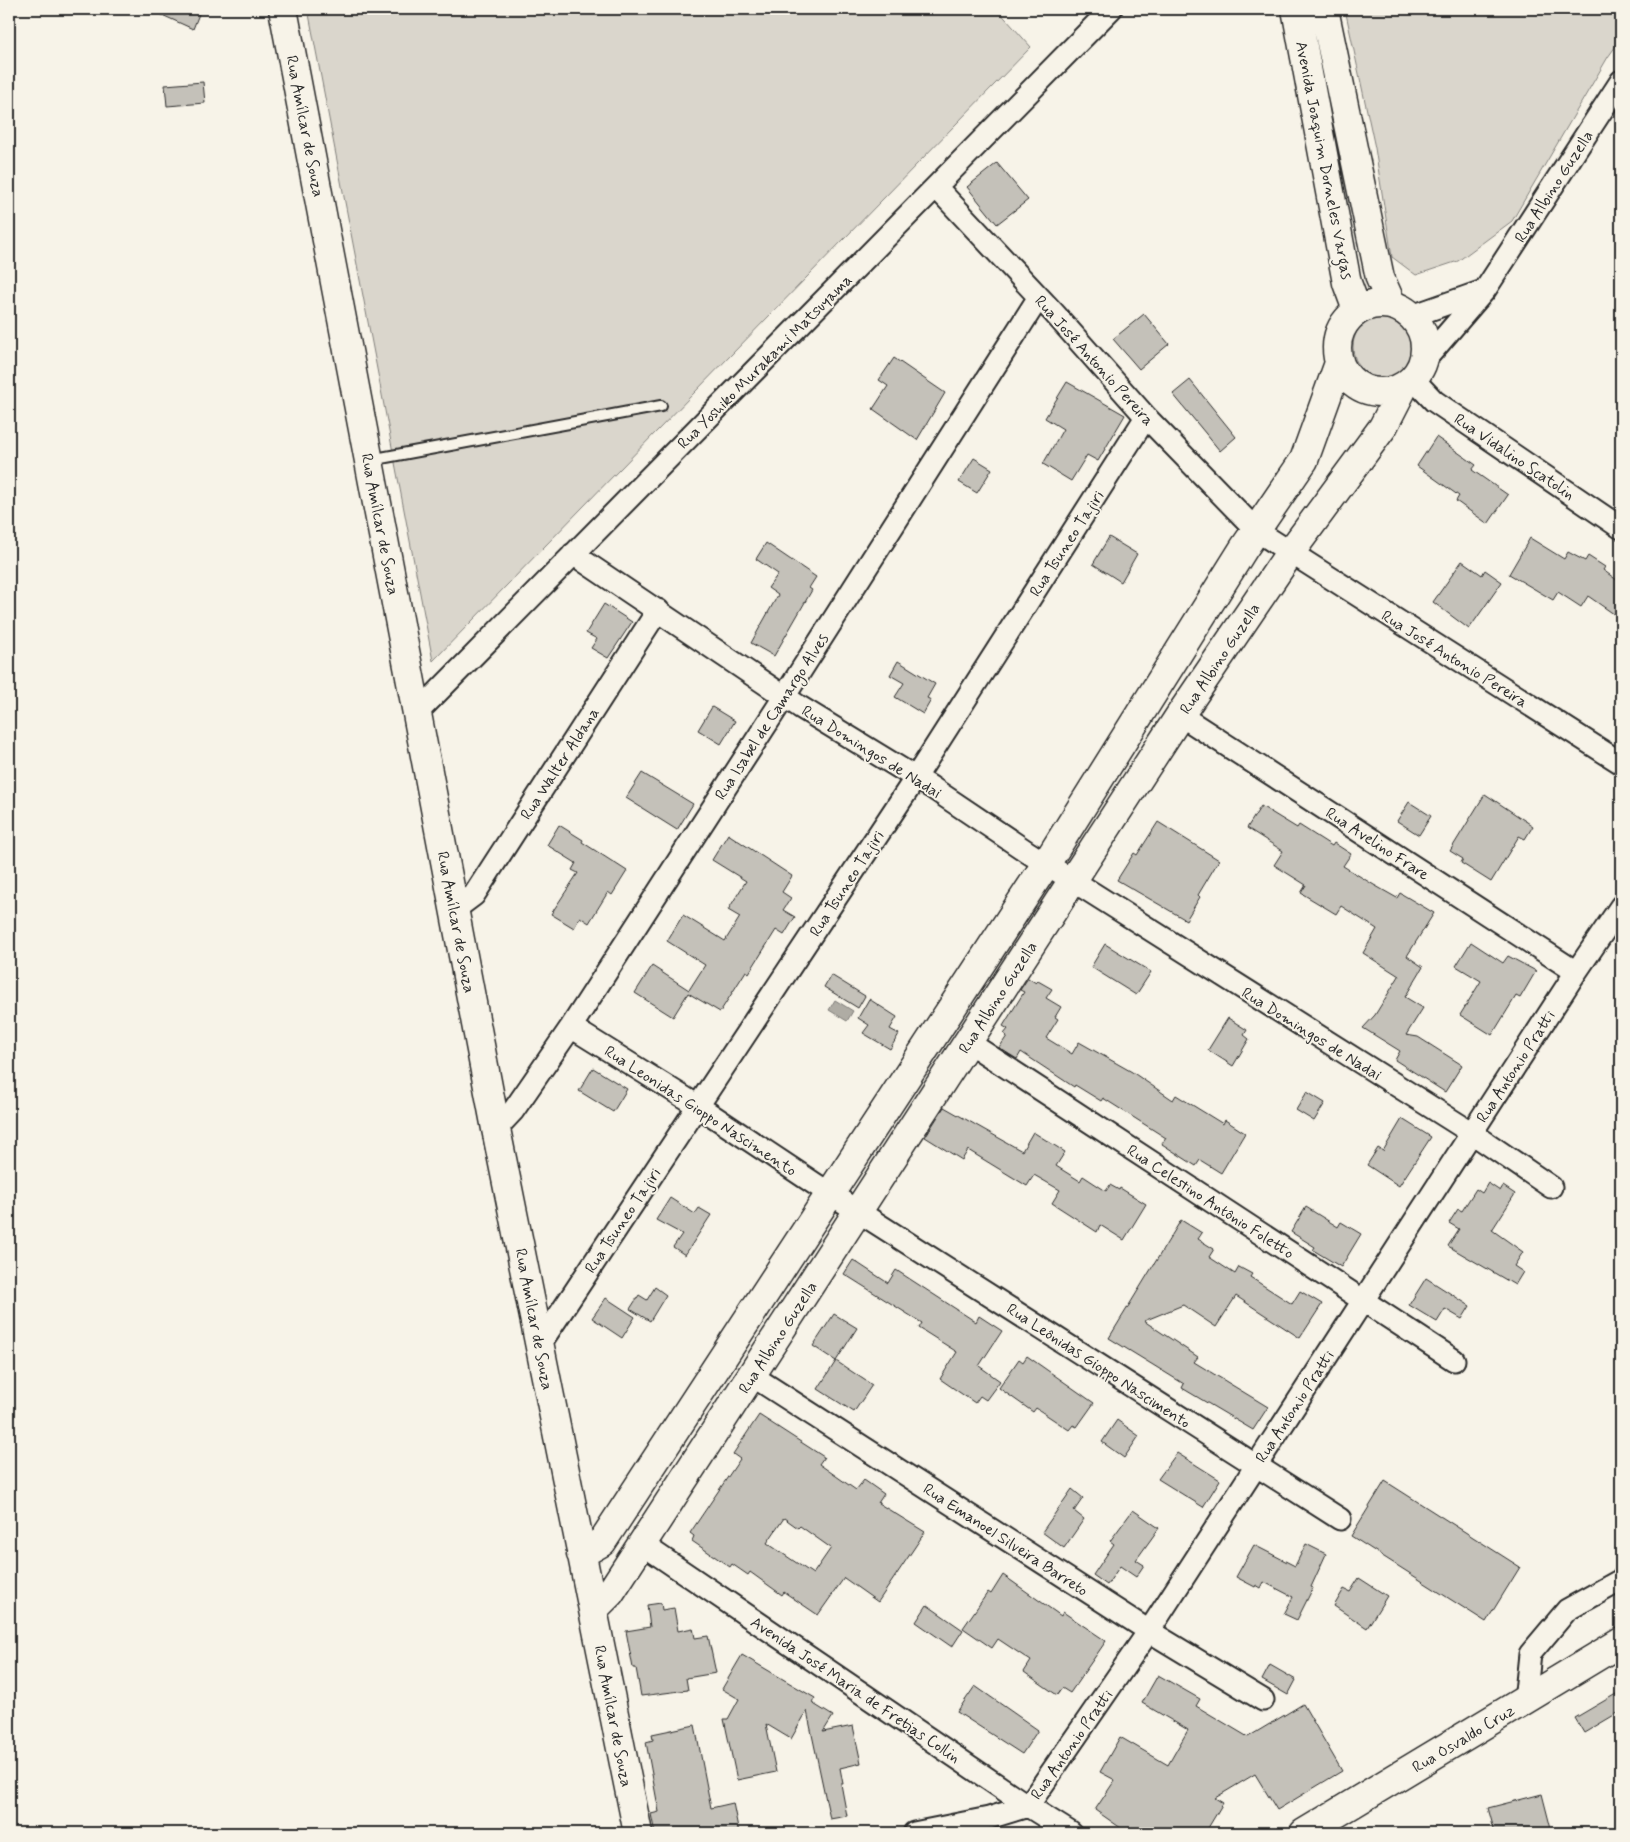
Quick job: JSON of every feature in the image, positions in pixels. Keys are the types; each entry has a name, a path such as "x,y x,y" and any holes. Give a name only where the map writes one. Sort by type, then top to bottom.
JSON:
{"main road":[{"name":"Rua Amílcar de Souza","path":"283,9 496,1129 638,1833"},
{"name":"Avenida Joaquim Dorneles Vargas","path":"1296,9 1347,283 1357,310"},
{"name":"Avenida Joaquim Dorneles Vargas","path":"1324,9 1380,278 1402,310"},
{"path":"1368,305 1402,310 1424,337 1414,375 1384,392 1362,388 1352,382 1339,363 1337,345 1341,328 1357,310 1368,305"},
{"name":"Rua Albino Guzella","path":"581,1554 602,1542 1046,864 1238,557 1304,460 1339,363"},
{"name":"Rua Albino Guzella","path":"593,1610 610,1593 1180,715 1290,553 1383,427 1414,375"},
{"name":"Rua Osvaldo Cruz","path":"1304,1833 1621,1642"}],"street":[{"name":"Rua Yoshiko Murakami Matsuyama","path":"417,713 1111,9"},
{"name":"Rua Albino Guzella","path":"1414,375 1485,290 1621,82"},
{"name":"Rua José Antonio Pereira","path":"936,187 1039,297 1146,417 1257,531 1621,763"},
{"path":"1402,310 1485,290"},
{"name":"Rua Isabel de Camargo Alves","path":"496,1129 513,1111 570,1027 1039,297"},
{"name":"Rua Vidalino Scatolin","path":"1414,375 1434,401 1621,528"},
{"name":"Rua Tsuneo Tajiri","path":"540,1344 915,777 1146,417"},
{"name":"Rua Domingos de Nadai","path":"573,554 784,696 915,777 1072,881 1472,1134 1551,1187"},
{"name":"Rua Walter Aldana","path":"454,910 474,895 658,610"},
{"name":"Rua Avelino Frare","path":"1180,715 1576,972"},
{"name":"Rua Antonio Pratti","path":"914,1833 994,1826 1028,1806 1149,1631 1576,972 1621,906"},
{"name":"Rua Leonidas Gioppo Nascimento","path":"570,1027 698,1106 858,1211"},
{"name":"Rua Celestino Antônio Foletto","path":"968,1042 1454,1360"},
{"name":"Rua Leônidas Gioppo Nascimento","path":"858,1211 1340,1519"},
{"name":"Rua Emanoel Silveira Barreto","path":"751,1375 1149,1631 1263,1700"},
{"name":"Avenida José Maria de Fretias Collin","path":"642,1544 1028,1806 1072,1833"},
{"path":"1525,1701 1530,1654 1567,1610 1621,1580"}],"lane":[{"path":"369,460 661,406"}],"shaded area":[{"path":"308,9 997,9 1031,47 433,661"},
{"path":"1345,9 1621,9 1621,39 1608,57 1512,221 1458,261 1416,275 1392,257 1375,148"},
{"path":"1385,315 1397,318 1408,324 1414,335 1417,347 1414,359 1408,370 1397,376 1385,379 1373,376 1362,370 1356,359 1353,347 1356,335 1362,324 1373,318"},
{"path":"835,1000 853,1011 847,1021 829,1010"}],"building":[{"path":"149,9 201,9 193,29"},
{"path":"203,82 205,103 167,106 165,85"},
{"path":"997,163 1028,200 997,224 967,187"},
{"path":"1144,314 1169,344 1139,369 1113,339"},
{"path":"894,358 945,393 917,440 873,409 888,386 879,380"},
{"path":"1190,380 1236,437 1220,451 1173,394"},
{"path":"1067,382 1125,415 1098,461 1087,455 1071,481 1043,464 1063,429 1045,418"},
{"path":"1436,437 1476,465 1472,470 1508,495 1488,524 1456,501 1459,496 1417,466"},
{"path":"974,458 992,469 977,493 959,482"},
{"path":"1109,537 1137,554 1121,582 1093,564"},
{"path":"1530,538 1564,559 1568,552 1585,561 1588,556 1605,567 1603,570 1621,583 1621,619 1588,596 1581,607 1558,592 1553,600 1509,574"},
{"path":"766,543 816,577 809,588 812,590 774,656 751,643 778,595 768,588 778,574 756,559"},
{"path":"1462,561 1482,575 1485,570 1502,582 1469,629 1433,602"},
{"path":"604,604 632,622 608,658 591,648 597,639 586,633"},
{"path":"898,661 935,684 927,698 931,700 923,714 895,697 904,683 890,675"},
{"path":"712,707 735,721 721,744 698,730"},
{"path":"642,773 693,804 677,830 626,798"},
{"path":"1485,794 1533,826 1525,839 1519,836 1491,882 1461,863 1463,859 1450,851"},
{"path":"1409,802 1431,816 1419,835 1397,821"},
{"path":"1261,806 1297,828 1299,825 1332,846 1334,843 1351,854 1343,866 1397,898 1400,893 1434,913 1407,956 1423,967 1405,997 1423,1008 1406,1035 1418,1037 1462,1065 1445,1092 1395,1060 1400,1051 1363,1028 1375,1015 1399,976 1363,953 1377,929 1341,906 1336,914 1301,893 1306,885 1274,865 1283,851 1247,828"},
{"path":"1158,822 1219,860 1198,895 1200,897 1186,920 1117,880 1134,853 1137,855"},
{"path":"559,825 627,871 612,895 608,892 589,923 580,917 574,928 551,914 578,873 572,870 576,863 547,845"},
{"path":"728,834 792,876 782,892 791,898 783,910 795,917 784,935 776,930 749,973 746,971 720,1012 688,993 673,1017 635,993 652,966 689,990 705,965 667,941 683,915 725,941 740,917 728,910 746,881 712,860"},
{"path":"1471,942 1503,963 1508,956 1536,971 1520,998 1516,996 1492,1035 1460,1015 1481,981 1456,966"},
{"path":"1105,944 1151,972 1136,995 1091,967"},
{"path":"831,975 865,996 858,1008 824,987"},
{"path":"1028,978 1052,989 1046,998 1061,1007 1055,1017 1058,1019 1046,1038 1072,1054 1079,1042 1132,1072 1173,1100 1176,1095 1223,1124 1225,1120 1245,1133 1221,1173 1200,1160 1196,1166 1162,1144 1166,1138 1103,1098 1101,1101 1075,1085 1074,1087 1021,1052 1017,1059 999,1048 1007,1036 1004,1034 1008,1029 1003,1026 1024,992 1020,990"},
{"path":"869,999 897,1017 890,1029 899,1034 890,1049 863,1033 869,1025 858,1018"},
{"path":"1228,1018 1247,1030 1244,1035 1249,1039 1233,1066 1208,1050"},
{"path":"593,1068 627,1089 613,1112 579,1091"},
{"path":"1307,1092 1325,1103 1314,1121 1296,1110"},
{"path":"944,1107 1022,1151 1033,1132 1065,1152 1056,1166 1080,1181 1083,1176 1106,1191 1110,1185 1119,1190 1120,1188 1146,1204 1124,1240 1100,1225 1097,1232 1052,1203 1060,1190 1034,1175 1027,1186 968,1150 962,1160 925,1137"},
{"path":"1402,1119 1431,1137 1399,1186 1367,1165 1378,1148 1383,1151"},
{"path":"1488,1183 1500,1191 1503,1186 1515,1194 1492,1230 1523,1252 1514,1266 1523,1272 1515,1285 1448,1246 1459,1229 1449,1223 1458,1209 1462,1211 1476,1189 1482,1193"},
{"path":"670,1198 695,1214 699,1208 711,1215 685,1255 673,1247 682,1234 656,1220"},
{"path":"1306,1207 1338,1227 1341,1222 1361,1234 1341,1267 1313,1250 1315,1247 1291,1232"},
{"path":"1181,1220 1202,1233 1198,1239 1214,1249 1209,1257 1235,1274 1239,1267 1252,1274 1250,1277 1292,1304 1300,1291 1322,1304 1300,1338 1236,1296 1216,1327 1183,1305 1144,1321 1198,1357 1194,1362 1268,1407 1253,1430 1182,1388 1184,1384 1109,1338"},
{"path":"853,1260 888,1283 896,1270 976,1322 979,1316 1002,1331 979,1366 1000,1381 986,1400 980,1396 975,1403 940,1379 957,1352 919,1328 922,1323 844,1274"},
{"path":"1426,1278 1470,1306 1462,1319 1445,1309 1437,1322 1409,1305"},
{"path":"655,1287 666,1295 650,1321 630,1309 639,1295 647,1300"},
{"path":"606,1298 635,1317 622,1338 592,1318"},
{"path":"834,1314 857,1328 836,1361 813,1346"},
{"path":"1027,1356 1094,1403 1077,1427 1073,1425 1069,1430 1036,1408 1033,1412 999,1388 1019,1359 1023,1362"},
{"path":"836,1361 872,1385 854,1412 818,1389"},
{"path":"759,1415 824,1457 819,1464 856,1490 864,1480 884,1494 878,1503 925,1532 878,1602 844,1578 818,1615 784,1592 782,1595 750,1572 748,1575 732,1564 730,1567 692,1541 694,1536 690,1533 740,1459 733,1454","holes":["784,1518 798,1528 800,1526 831,1548 813,1574 767,1543"]},
{"path":"1117,1420 1139,1436 1124,1458 1102,1442"},
{"path":"1177,1453 1220,1480 1203,1507 1158,1479"},
{"path":"1385,1481 1520,1567 1486,1622 1351,1536"},
{"path":"1072,1489 1083,1498 1074,1511 1084,1519 1064,1548 1042,1532"},
{"path":"1133,1510 1159,1528 1136,1560 1144,1565 1136,1577 1120,1566 1107,1585 1093,1575 1114,1544 1110,1541"},
{"path":"1306,1544 1326,1554 1311,1587 1313,1588 1297,1620 1284,1614 1293,1597 1264,1582 1261,1588 1256,1585 1255,1587 1236,1577 1254,1545 1295,1566"},
{"path":"1003,1575 1061,1616 1063,1612 1106,1641 1070,1693 1062,1688 1057,1695 1024,1672 1031,1661 998,1639 992,1648 963,1628 988,1592 991,1594"},
{"path":"1359,1578 1387,1596 1367,1628 1334,1606 1344,1589 1350,1592"},
{"path":"661,1603 662,1610 674,1608 678,1631 693,1628 695,1638 708,1636 716,1673 686,1678 688,1690 641,1696 626,1631 650,1627 647,1605"},
{"path":"927,1605 963,1630 952,1647 916,1622"},
{"path":"742,1655 815,1698 812,1703 833,1716 823,1732 853,1726 861,1763 840,1768 847,1816 830,1819 807,1711 791,1739 766,1724 776,1772 737,1780 724,1719 728,1719 739,1699 722,1689"},
{"path":"1270,1665 1296,1680 1288,1695 1262,1680"},
{"path":"1158,1675 1200,1699 1196,1706 1248,1737 1303,1704 1342,1771 1277,1810 1255,1774 1215,1798 1223,1803 1205,1833 1128,1833 1095,1810 1115,1780 1100,1772 1120,1737 1168,1765 1188,1730 1142,1703"},
{"path":"975,1686 1038,1730 1022,1754 957,1712"},
{"path":"1621,1691 1621,1711 1584,1733 1575,1718"},
{"path":"695,1725 711,1808 733,1803 739,1833 655,1833 651,1814 659,1812 646,1742 653,1740 652,1734"},
{"path":"1542,1794 1552,1833 1495,1833 1488,1808"}]}
